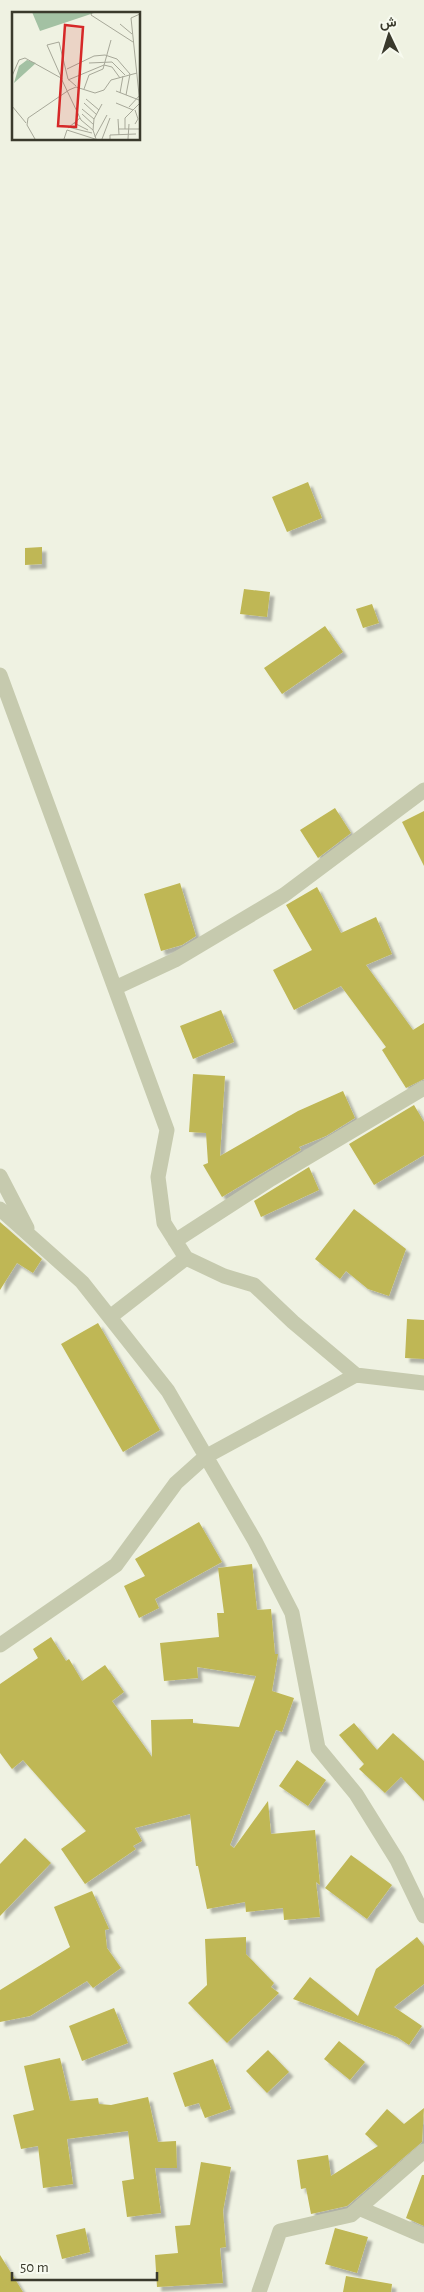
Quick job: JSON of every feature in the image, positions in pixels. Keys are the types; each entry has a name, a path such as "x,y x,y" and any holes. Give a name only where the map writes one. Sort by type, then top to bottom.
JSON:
{"street":[{"path":"0,675 168,1130 158,1177 164,1223 186,1258 224,1276 254,1285 293,1322 356,1375 424,1383"},
{"path":"115,988 175,960 284,895 424,790"},
{"path":"176,1241 271,1179 424,1088"},
{"path":"0,1176 31,1236"},
{"path":"0,1209 82,1282 168,1391 255,1541 292,1613 318,1748 356,1794 397,1860 424,1916"},
{"path":"110,1317 186,1258"},
{"path":"0,1645 116,1565 176,1483 205,1457 356,1375"},
{"path":"259,2292 280,2231 350,2215 424,2151"},
{"path":"359,2208 424,2236"}],"building":[{"path":"308,482 322,518 287,532 272,497"},
{"path":"42,547 42,564 25,565 25,548"},
{"path":"244,589 270,592 267,617 240,614"},
{"path":"372,604 379,623 363,628 356,609"},
{"path":"325,626 343,652 282,694 264,668"},
{"path":"335,808 351,833 318,858 300,830"},
{"path":"424,811 424,866 402,822"},
{"path":"180,883 196,936 182,945 161,951 144,894"},
{"path":"317,887 341,933 376,917 392,954 366,965 413,1030 424,1023 424,1079 406,1088 382,1050 386,1047 341,986 294,1010 273,970 312,950 286,905"},
{"path":"221,1010 234,1042 193,1059 180,1026"},
{"path":"193,1074 225,1076 220,1156 298,1111 343,1091 355,1118 326,1136 299,1147 301,1150 222,1197 203,1165 208,1163 206,1133 189,1132"},
{"path":"414,1105 424,1122 424,1155 374,1185 349,1144"},
{"path":"309,1167 319,1190 261,1217 254,1201"},
{"path":"354,1209 406,1249 389,1296 368,1289 346,1271 340,1279 315,1259"},
{"path":"0,1222 42,1259 33,1273 17,1263 0,1290"},
{"path":"407,1319 424,1320 424,1359 405,1358"},
{"path":"98,1323 160,1430 123,1452 61,1344"},
{"path":"199,1522 222,1562 155,1599 159,1608 139,1618 124,1586 145,1576 135,1559"},
{"path":"252,1564 257,1610 271,1609 275,1654 278,1654 272,1691 294,1698 282,1732 276,1730 230,1845 234,1848 268,1801 271,1834 315,1830 320,1885 316,1882 320,1917 284,1920 283,1908 246,1912 245,1902 207,1909 198,1866 196,1866 190,1814 135,1828 142,1841 133,1846 136,1849 85,1884 61,1849 86,1831 23,1760 12,1769 0,1753 0,1684 38,1658 33,1649 51,1637 66,1661 69,1659 82,1681 105,1665 124,1692 112,1701 152,1757 151,1720 193,1719 193,1723 239,1727 256,1676 197,1667 198,1678 164,1681 160,1643 219,1637 217,1613 224,1613 218,1568"},
{"path":"354,1723 377,1750 393,1733 424,1761 424,1801 401,1777 385,1793 359,1769 364,1764 339,1735"},
{"path":"297,1760 326,1780 308,1806 279,1786"},
{"path":"25,1838 51,1863 0,1916 0,1864"},
{"path":"351,1855 392,1885 367,1919 325,1888"},
{"path":"92,1891 109,1929 105,1930 107,1948 121,1968 93,1988 87,1981 30,2016 0,2022 0,1990 70,1947 54,1907"},
{"path":"246,1937 246,1954 274,1983 271,1987 279,1993 227,2043 188,2003 207,1985 205,1939"},
{"path":"417,1937 424,1946 424,1984 394,2007 422,2026 409,2045 397,2037 293,1999 310,1977 358,2016 376,1969"},
{"path":"114,2008 128,2043 82,2061 69,2026"},
{"path":"339,2041 365,2062 350,2080 324,2059"},
{"path":"268,2050 289,2072 267,2093 246,2071"},
{"path":"60,2058 70,2101 98,2098 99,2104 111,2105 148,2097 158,2142 176,2141 177,2168 155,2168 161,2213 127,2217 122,2181 134,2179 128,2131 67,2139 73,2184 43,2188 38,2146 21,2149 13,2115 34,2110 24,2066"},
{"path":"213,2059 231,2109 205,2118 199,2103 185,2107 173,2073"},
{"path":"424,2108 422,2142 347,2206 311,2214 306,2188 301,2189 297,2160 328,2155 331,2176 378,2146 365,2134 387,2109 404,2124"},
{"path":"201,2162 231,2167 223,2211 226,2247 220,2248 223,2283 157,2287 155,2255 178,2253 175,2226 190,2225"},
{"path":"422,2175 424,2175 424,2226 406,2218"},
{"path":"85,2228 90,2252 62,2259 56,2235"},
{"path":"335,2228 368,2237 357,2273 325,2264"},
{"path":"0,2255 23,2292 0,2292"},
{"path":"346,2276 392,2284 391,2292 343,2292"}]}
